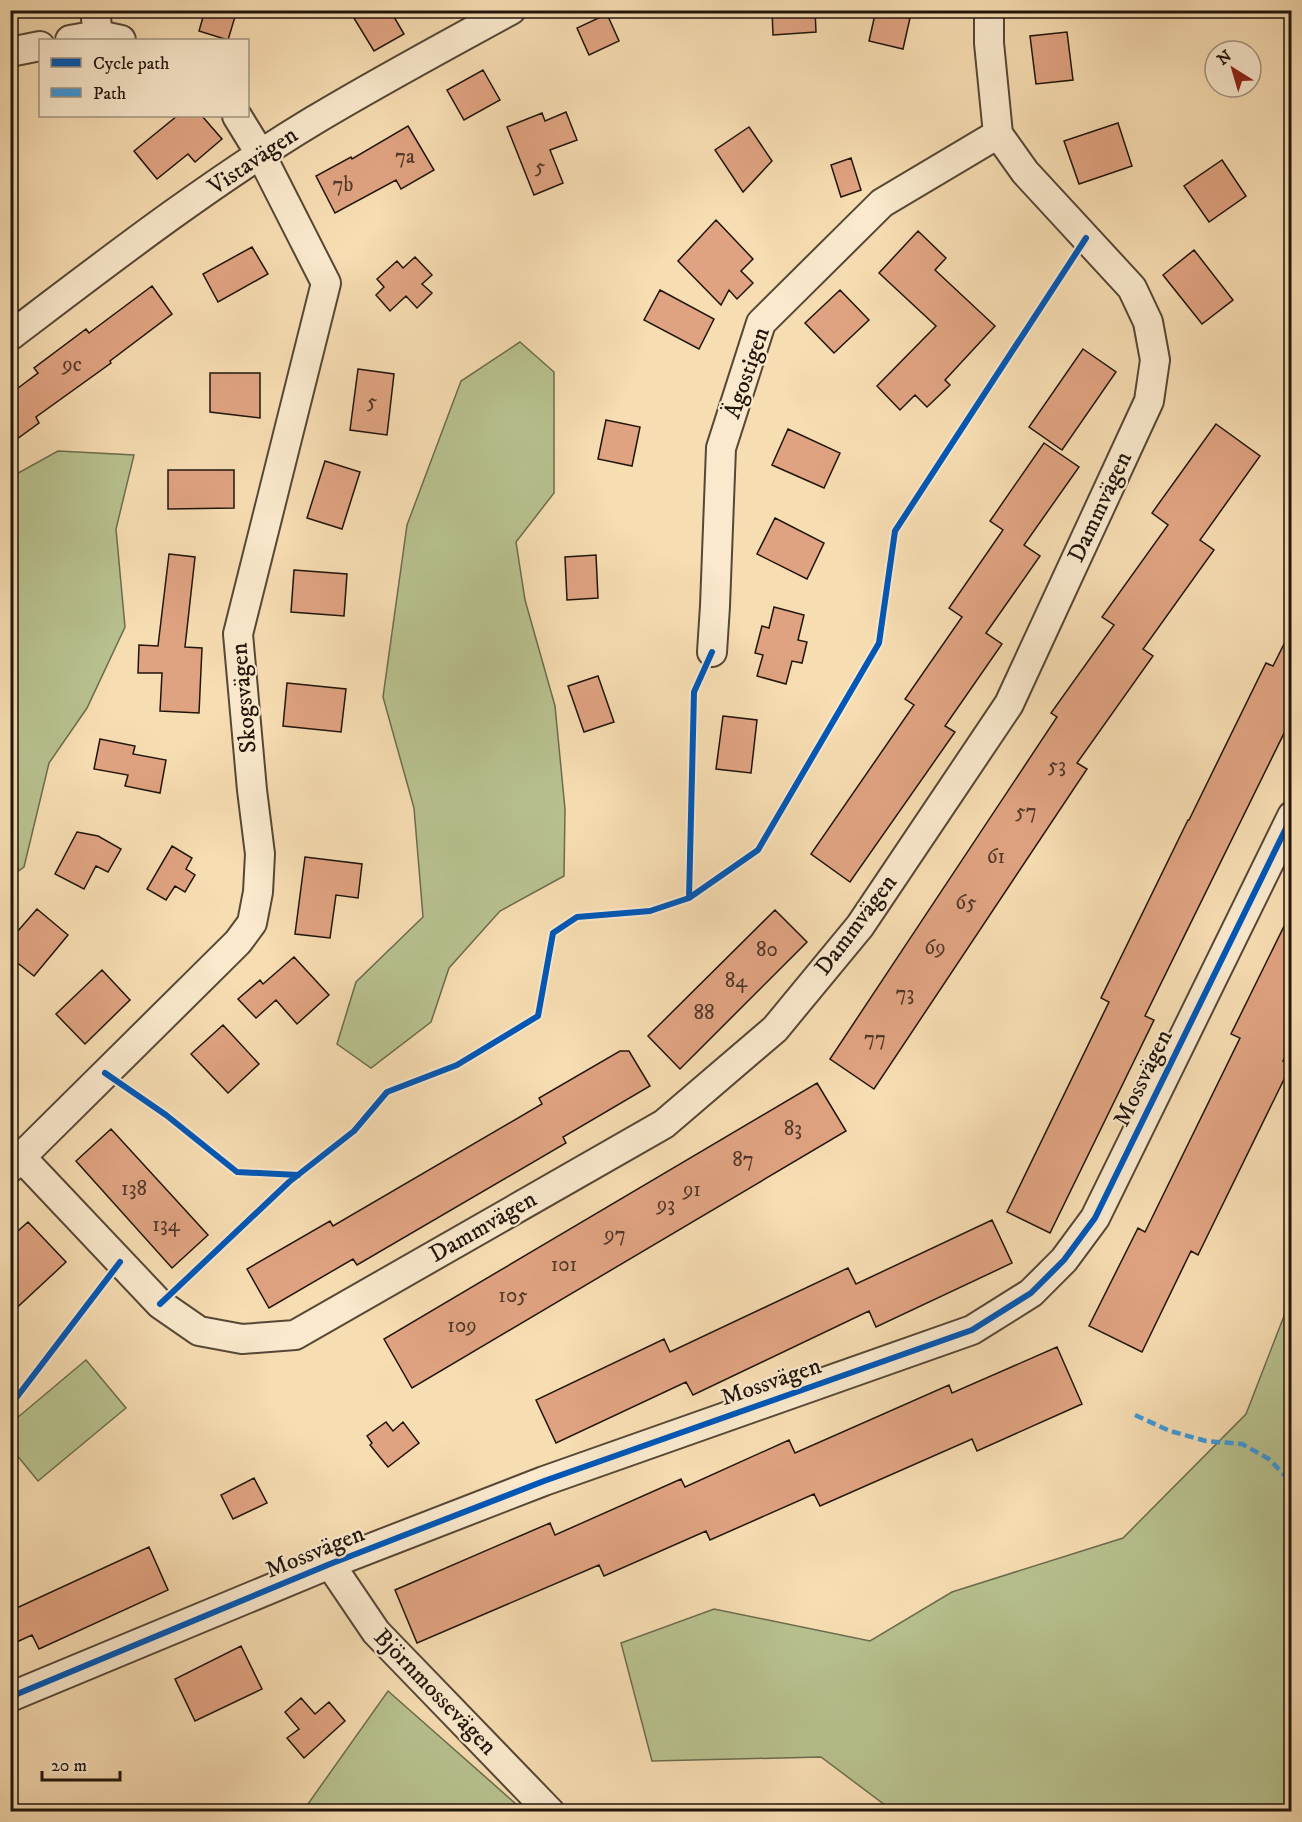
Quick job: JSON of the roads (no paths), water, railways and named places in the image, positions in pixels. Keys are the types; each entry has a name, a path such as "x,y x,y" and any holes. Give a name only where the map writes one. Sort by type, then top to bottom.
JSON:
{"street":[{"name":"Vistavägen","path":"10,336 144,234 313,121 511,10"},
{"name":"Dammvägen","path":"16,1162 160,1304 160,1319 199,1331 242,1339 295,1335 664,1124 775,1029 860,926 1009,704 1149,401 1155,360 1148,322 1132,288 1025,172 998,134 989,43 989,10"},
{"path":"72,39 105,29"},
{"path":"10,52 39,46"},
{"name":"Skogsvägen","path":"16,1162 238,942 252,923 258,892 260,854 238,634 326,283 261,155 238,117"},
{"name":"Ägostigen","path":"712,652 722,448 761,323 882,202 998,134"},
{"name":"Mossvägen","path":"10,1697 330,1564 544,1481 972,1330 1031,1293 1064,1260 1095,1218 1292,816"},
{"name":"Björnmossevägen","path":"330,1564 376,1632 550,1812"}]}
